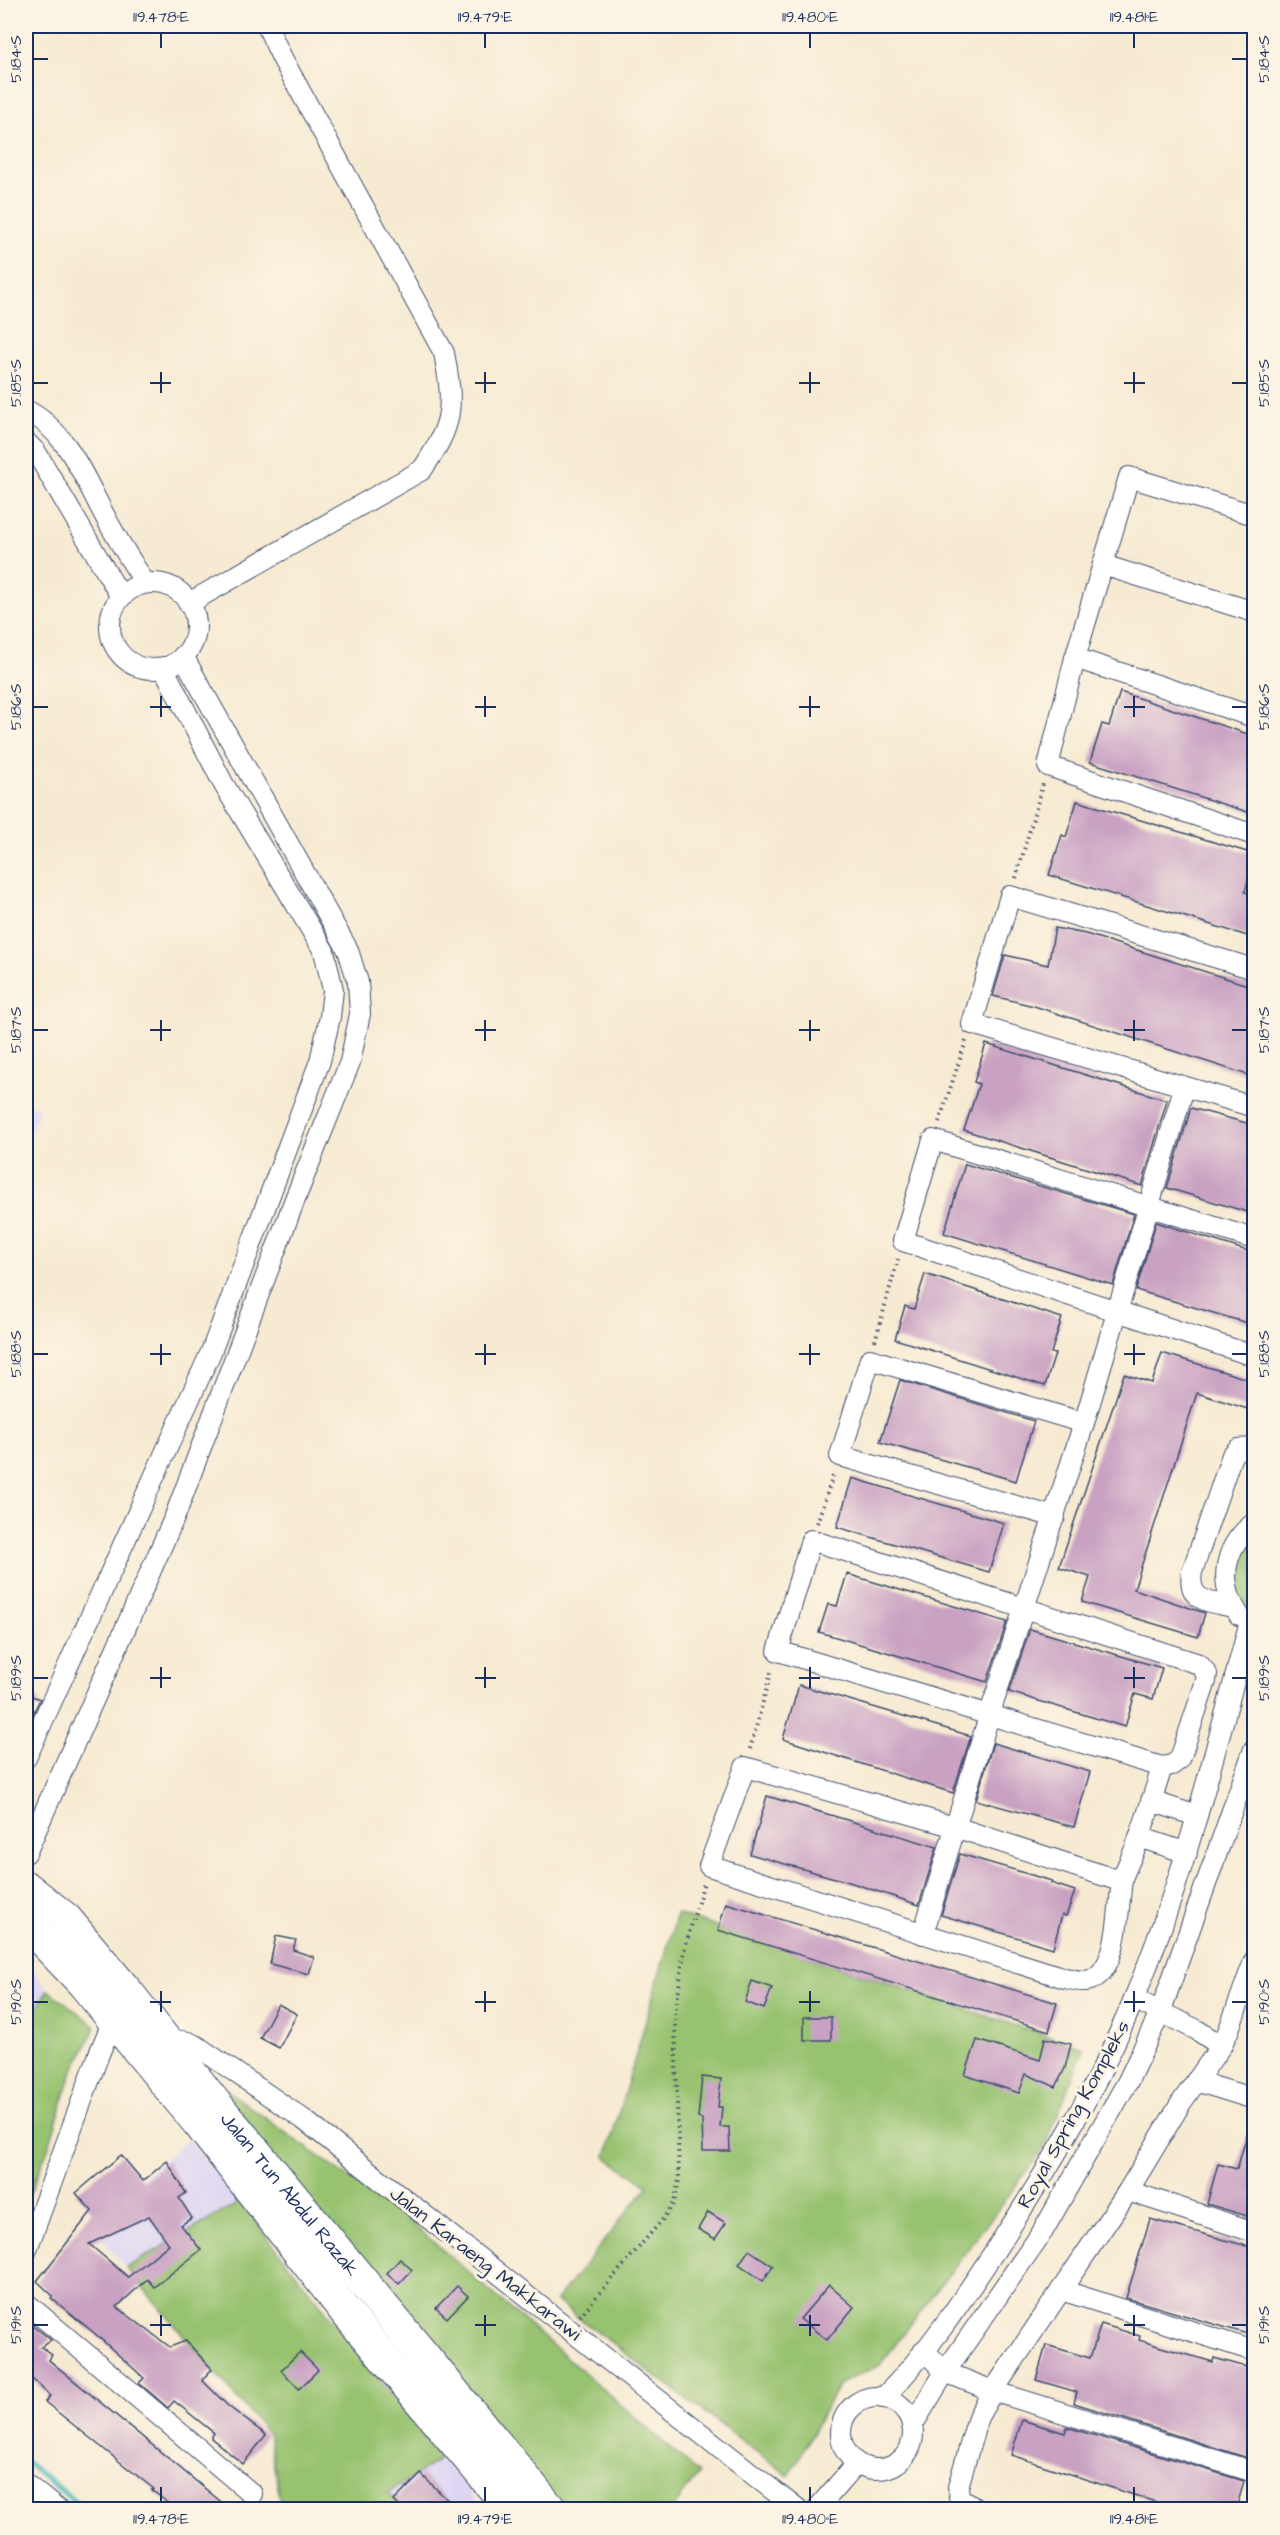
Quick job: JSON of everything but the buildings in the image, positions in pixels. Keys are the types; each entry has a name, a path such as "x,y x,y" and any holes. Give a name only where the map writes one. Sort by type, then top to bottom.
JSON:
{"main road":[{"name":"Jalan Tun Abdul Razak","path":"26,1887 66,1919 128,1993 151,2046 201,2125 345,2311 512,2510"},
{"name":"Jalan Tun Abdul Razak","path":"26,1928 44,1942 113,2019 151,2046 551,2510"}],"street":[{"path":"189,603 422,470 436,449 448,424 451,392 444,353 282,58 267,26"},
{"path":"26,410 37,416 73,453 107,521 145,583"},
{"path":"26,442 36,452 121,597"},
{"path":"1254,515 1130,477 1075,658 1048,766 1254,835"},
{"path":"1103,565 1254,612"},
{"path":"145,583 160,583 174,588 186,597 194,609 197,624 195,639 177,662 163,668 136,665 116,648 111,635 110,622 121,597 131,588 145,583"},
{"path":"26,1853 174,1516 350,1062 360,1014 358,982 348,950 183,656"},
{"path":"1075,658 1254,717"},
{"path":"26,1758 211,1353 320,1061 330,1017 333,990 324,951 224,785 163,668"},
{"path":"1254,969 1010,896 972,1024 1254,1107"},
{"path":"923,1934 990,1713 1084,1423 1184,1088"},
{"path":"1254,1239 933,1140 903,1241 1254,1356"},
{"path":"1055,1517 840,1456 870,1359 1084,1423"},
{"path":"1234,1607 1199,1598 1193,1592 1190,1583 1232,1455 1238,1449 1254,1448"},
{"path":"1252,1627 1234,1607 1226,1584 1227,1561 1237,1539 1254,1523"},
{"path":"811,1540 1025,1609 1198,1664 1204,1670 1207,1674 1206,1681 1183,1754 1176,1763 1162,1767 990,1713 778,1651 811,1540"},
{"name":"Royal Spring Kompleks","path":"883,2398 924,2350 988,2261 1040,2180 1079,2112 1134,1999 1187,1853 1252,1627"},
{"name":"Royal Spring Kompleks","path":"857,2463 875,2469 888,2468 908,2451 913,2439 912,2426 945,2372 1043,2232 1128,2081 1160,2013 1254,1749"},
{"path":"1122,1877 1114,1879 955,1827 745,1767 709,1866 1065,1978 1088,1981 1097,1977 1110,1953 1122,1877 1128,1868 1140,1836 1162,1767"},
{"path":"1151,1801 1197,1816"},
{"path":"1140,1836 1187,1853"},
{"path":"977,2510 959,2497 958,2487 978,2417 993,2391 1128,2191 1181,2103 1221,2046 1254,1964"},
{"path":"26,2252 113,2019 128,1993"},
{"path":"1134,1999 1197,2030 1221,2046"},
{"name":"Jalan Karaeng Makkarawi","path":"151,2046 188,2042 243,2076 303,2119 798,2510"},
{"path":"1196,2081 1254,2099"},
{"path":"1128,2191 1254,2232"},
{"path":"1061,2290 1254,2351"},
{"path":"26,2303 252,2494"},
{"path":"924,2350 945,2372 993,2391 1254,2472"},
{"path":"816,2510 857,2463 850,2458 843,2446 841,2431 845,2417 855,2405 868,2398 883,2398 896,2403 906,2413 912,2426"},
{"path":"26,2484 58,2510"}],"path":[{"path":"1010,896 1048,766"},
{"path":"933,1140 972,1024"},
{"path":"870,1359 903,1241"},
{"path":"811,1540 840,1456"},
{"path":"745,1767 778,1651"},
{"path":"570,2329 663,2218 678,2194 675,2017 684,1951 709,1866"}],"shaded area":[{"path":"26,1104 40,1110 26,1143"},
{"path":"26,1960 48,1990 26,2025"},
{"path":"188,2139 240,2202 126,2268 90,2224"},
{"path":"441,2458 485,2509 411,2509 386,2495"}],"green space":[{"path":"1254,1529 1254,1621 1250,1619 1231,1587 1234,1550"},
{"path":"677,1914 1084,2048 1045,2147 880,2365 839,2384 789,2476 556,2301 648,2186 606,2157"},
{"path":"48,1990 96,2026 71,2076 48,2149 26,2202 26,2025"},
{"path":"182,2058 414,2225 699,2473 672,2509 549,2509"},
{"path":"240,2202 441,2458 387,2494 411,2509 282,2509 268,2434 126,2268"}],"waterway":[{"path":"26,2462 86,2510"}]}
